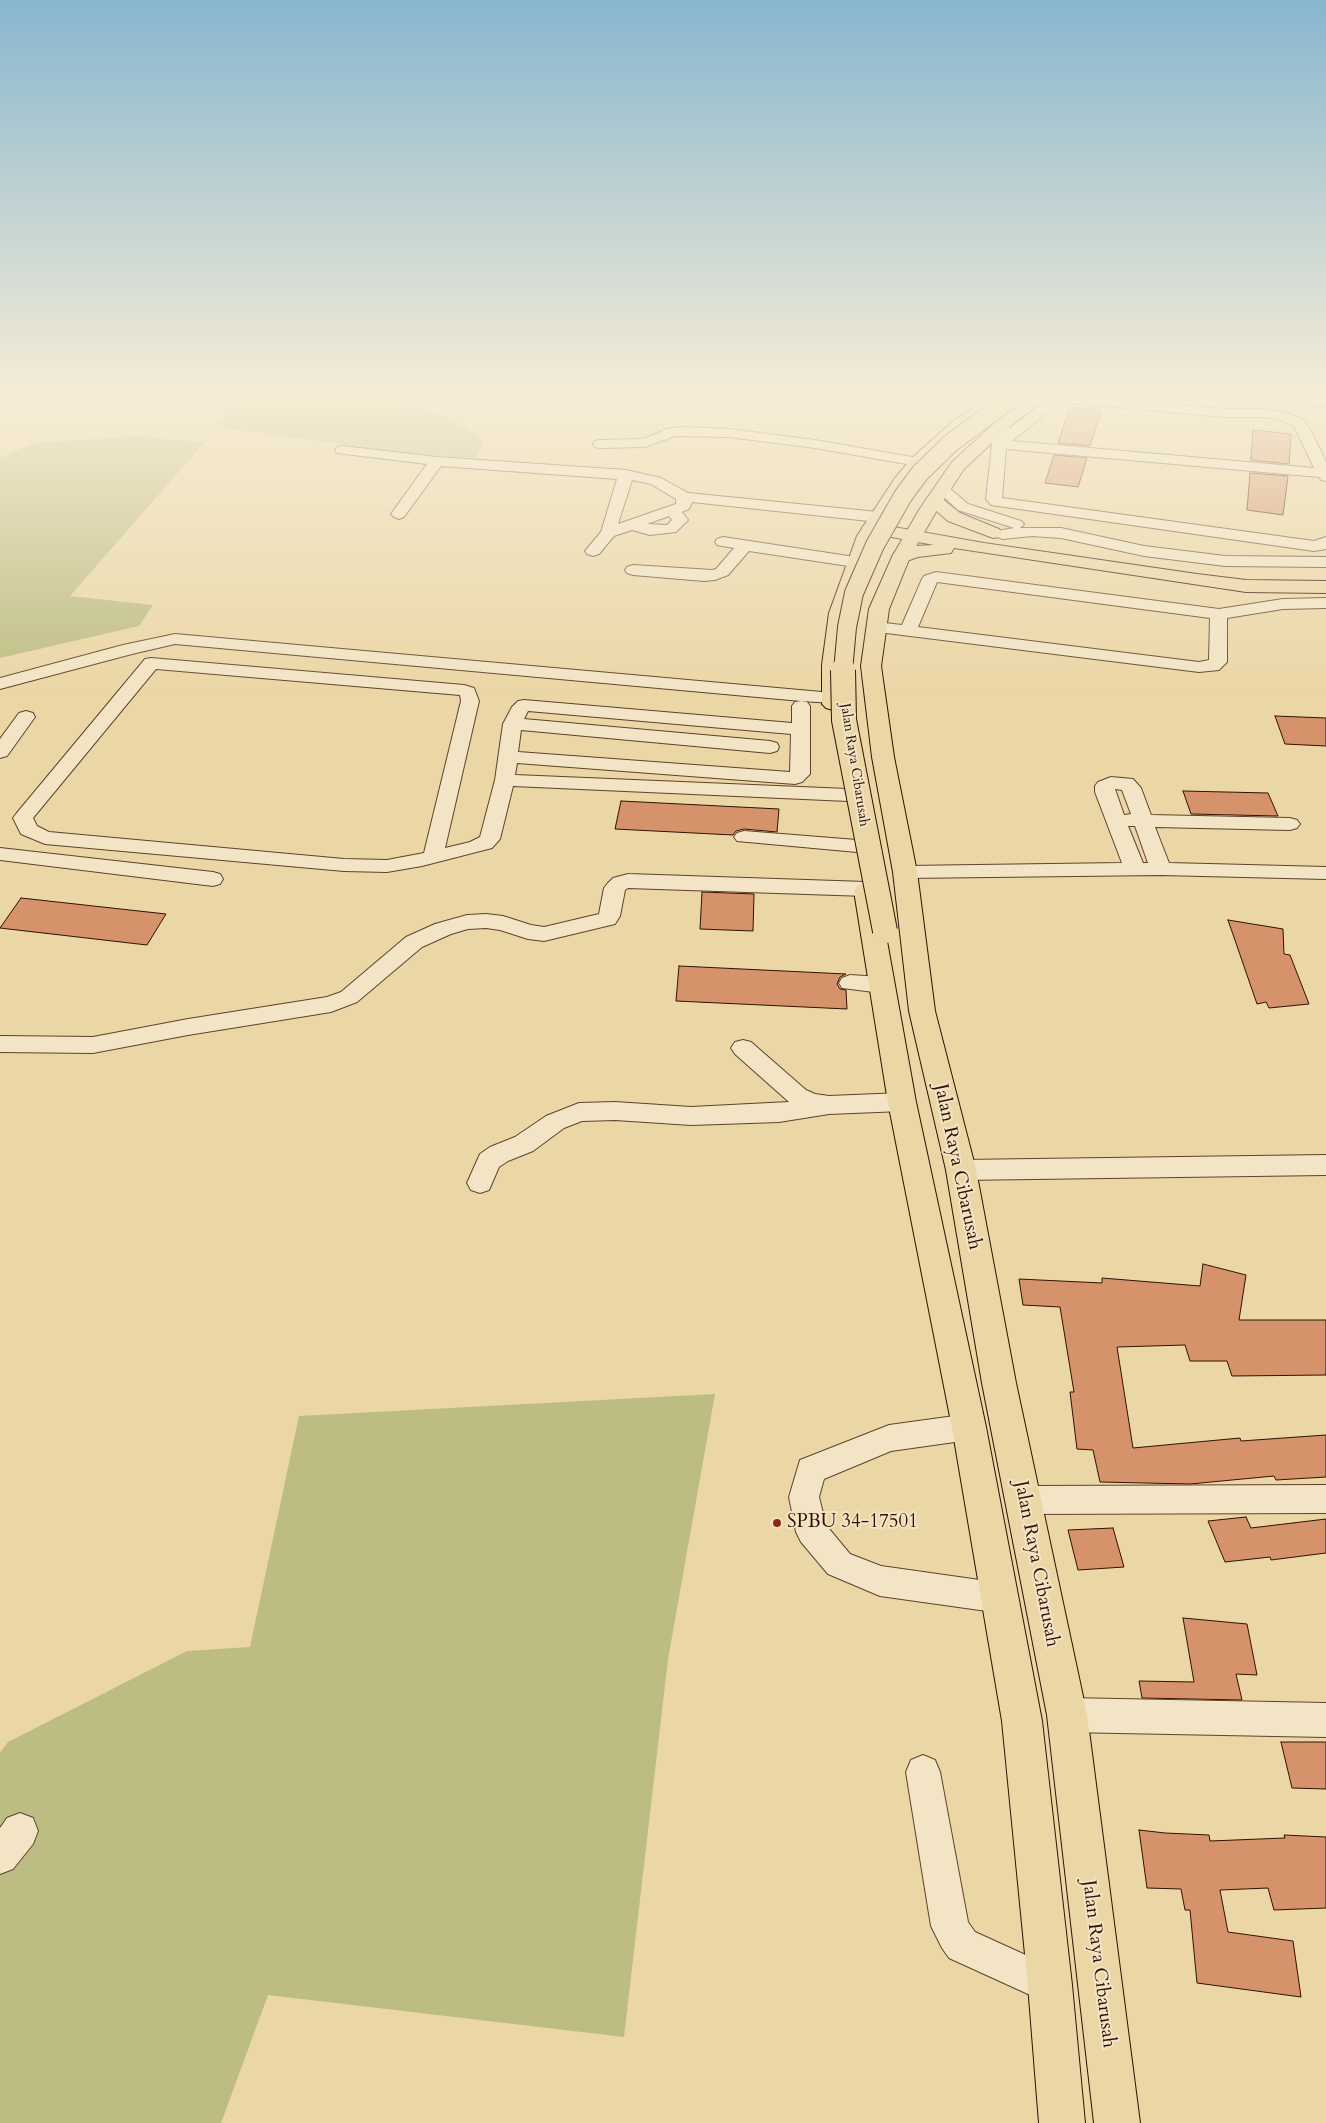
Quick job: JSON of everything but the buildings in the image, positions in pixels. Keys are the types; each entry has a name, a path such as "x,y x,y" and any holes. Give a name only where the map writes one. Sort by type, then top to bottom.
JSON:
{"main road":[{"name":"Jalan Raya Cibarusah","path":"892,496 872,529 839,613 832,665 833,703 902,1102 969,1427 1022,1721 1050,1985 1062,2123"},
{"name":"Jalan Raya Cibarusah","path":"903,496 875,545 854,593 842,678 844,720 890,931 922,1011"},
{"name":"Jalan Raya Cibarusah","path":"896,1069 906,1047 878,848 854,706 854,666 860,614 867,582 883,548 914,496"},
{"name":"Jalan Raya Cibarusah","path":"938,496 921,523 879,609 870,666 883,756 905,872 922,1011 961,1170 999,1383 1067,1714 1117,2123"},
{"path":"994,538 922,551 921,523 917,512 904,511 893,507 872,529 902,537 921,523 954,517 994,538 1195,569 1264,574 1326,573"},
{"path":"921,523 994,538 1125,570 1246,586 1326,587"}],"street":[{"path":"399,514 412,496"},
{"path":"593,551 608,533 619,496"},
{"path":"671,496 680,505 872,529"},
{"path":"994,496 994,501 1314,546 1326,542"},
{"path":"921,523 956,502 972,511 1043,531 1144,550 1206,559 1264,562 1326,562"},
{"path":"608,533 632,524 650,530 671,529 680,520 680,505"},
{"path":"724,542 744,546 872,529"},
{"path":"994,538 1043,531"},
{"path":"633,570 704,576 715,575 722,572 744,546"},
{"path":"908,630 930,579 936,577 1219,614 1284,604 1326,602"},
{"path":"876,627 1189,666 1213,666 1218,662 1219,614"},
{"path":"162,648 801,706 833,703"},
{"path":"162,648 23,818 28,830 45,838 359,866 387,866 476,847 488,842 505,780 512,724 521,706 527,704 801,729"},
{"path":"162,648 468,691 470,701 433,857"},
{"path":"0,684 129,649 162,648 833,703"},
{"path":"507,757 797,777 800,774 801,706"},
{"path":"653,768 667,717"},
{"path":"512,724 770,747"},
{"path":"0,752 14,726"},
{"path":"505,780 848,795"},
{"path":"1135,869 1105,792 1105,786 1111,783 1126,783 1131,788 1161,869"},
{"path":"1116,820 1290,824"},
{"path":"744,838 858,846"},
{"path":"0,854 214,879"},
{"path":"905,872 1161,869 1326,873"},
{"path":"0,1044 93,1045 188,1026 331,1004 350,997 414,942 443,929 467,922 486,921 502,923 528,932 544,934 607,919 616,888 620,883 628,881 866,889"},
{"path":"850,983 882,985"},
{"path":"743,1048 797,1096 811,1102 829,1105"},
{"path":"480,1183 488,1161 499,1154 524,1144 555,1122 579,1112 615,1111 691,1116 779,1113 829,1105 902,1102"},
{"path":"961,1170 1326,1165"},
{"path":"969,1427 889,1438 811,1470 804,1497 812,1532 839,1564 880,1581 1001,1598"},
{"path":"1024,1500 1326,1499"},
{"path":"1067,1714 1326,1720"},
{"path":"923,1772 952,1930 962,1944 1050,1985"}],"shaded area":[{"path":"0,496 158,496 70,596 153,605 139,626 0,658"},
{"path":"715,1394 668,1659 624,2037 268,1995 221,2123 0,2123 0,1753 8,1742 187,1651 250,1647 299,1416"}],"place":[{"name":"SPBU 34-17501","path":"777,1523"}]}
